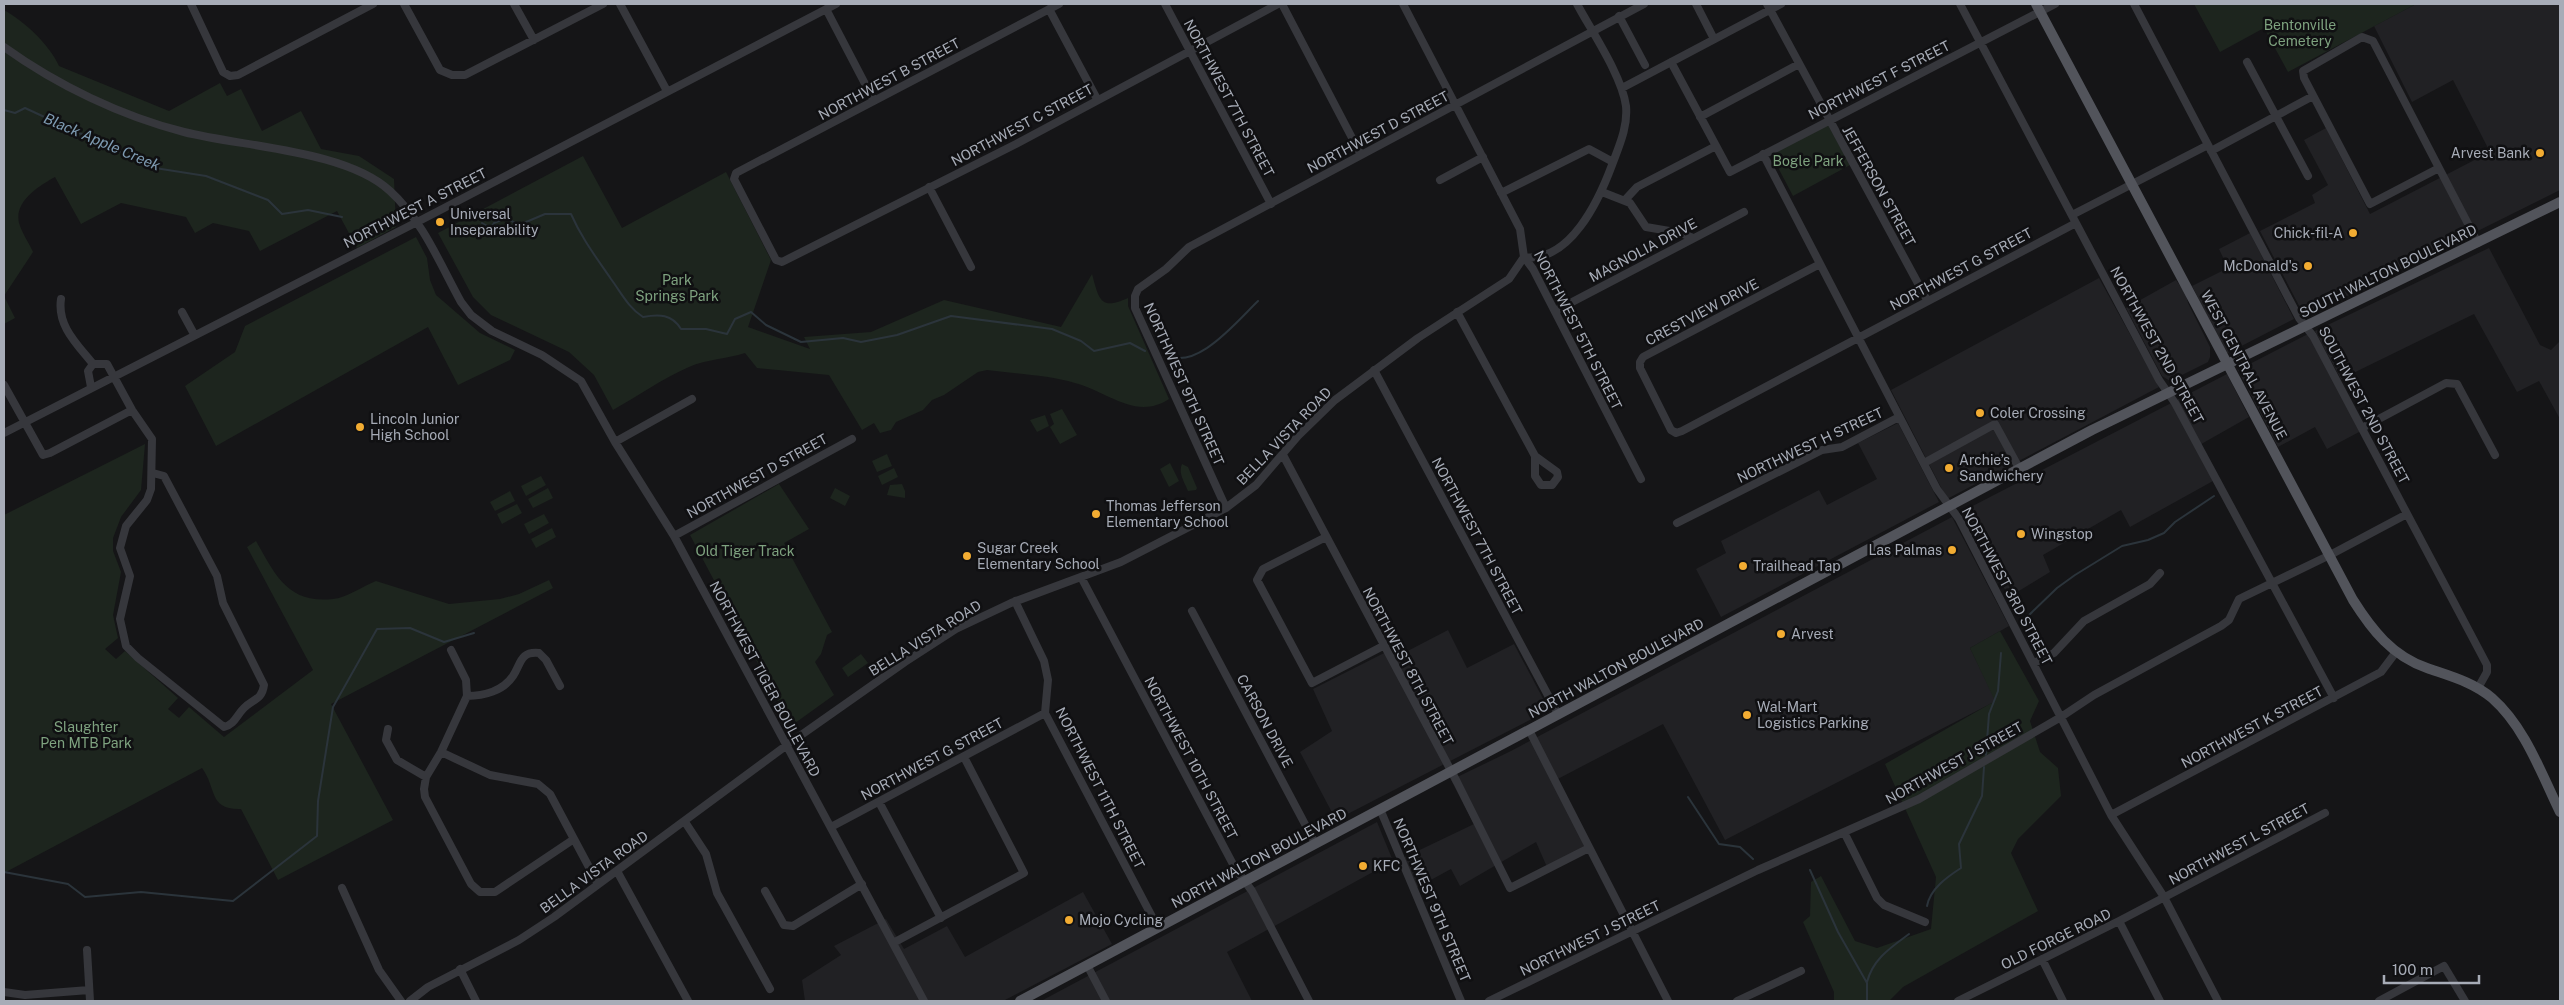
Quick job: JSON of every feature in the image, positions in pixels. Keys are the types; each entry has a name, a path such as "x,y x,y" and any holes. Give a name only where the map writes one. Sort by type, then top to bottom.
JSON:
{"main road":[{"name":"WEST CENTRAL AVENUE","path":"2038,8 2226,363 2370,626 2396,652 2417,664 2462,680 2478,688"},
{"name":"SOUTH WALTON BOULEVARD","path":"2226,363 2560,202"},
{"name":"NORTH WALTON BOULEVARD","path":"1020,1001 2019,468 2226,363"},
{"path":"2478,688 2505,712 2517,727 2560,812"}],"street":[{"path":"191,4 223,72 230,76 238,75 373,4"},
{"path":"404,4 440,70 452,75 465,75 603,4"},
{"path":"514,4 534,40"},
{"path":"620,4 668,91"},
{"name":"NORTHWEST A STREET","path":"4,432 836,4"},
{"name":"NORTHWEST B STREET","path":"776,260 734,179 736,173 1059,4"},
{"name":"NORTHWEST 7TH STREET","path":"1165,4 1271,204"},
{"path":"1280,4 1361,155"},
{"name":"NORTHWEST C STREET","path":"776,260 782,262 1016,144 1097,99 1280,4"},
{"name":"NORTHWEST 5TH STREET","path":"1403,4 1520,229 1524,257 1555,311 1642,479"},
{"path":"1524,257 1537,259 1566,241 1577,231 1602,192 1624,131 1626,108 1622,88 1577,4"},
{"name":"NORTHWEST D STREET","path":"1135,296 1138,289 1159,274 1189,247 1618,16 1644,4"},
{"path":"1696,4 1714,39"},
{"path":"1622,88 1714,39 1768,7 1782,4"},
{"name":"NORTHWEST 2ND STREET","path":"1960,4 2167,392 2176,403 2334,698"},
{"name":"NORTHWEST F STREET","path":"1716,146 1730,172 1981,42 2038,8 2055,4"},
{"name":"SOUTHWEST 2ND STREET","path":"2134,4 2487,665 2487,672 2478,688"},
{"name":"JEFFERSON STREET","path":"1768,7 1927,300"},
{"path":"826,9 874,101"},
{"path":"1049,9 1097,99"},
{"path":"1618,16 1645,66"},
{"path":"2439,168 2370,204 2304,78 2304,72 2307,67 2362,37 2367,37 2373,41 2478,243"},
{"name":"NORTHWEST TIGER BOULEVARD","path":"4,47 28,63 121,112 185,132 335,162 360,171 389,189 417,221 461,302 472,315 492,331 542,355 581,381 615,442 674,536 924,1001"},
{"path":"1625,200 1627,195 1637,187 1716,146 1671,62"},
{"path":"2247,62 2308,176"},
{"path":"1700,117 1799,64"},
{"name":"NORTHWEST G STREET","path":"1858,337 2133,186 2314,96"},
{"path":"1501,193 1589,149 1613,162"},
{"name":"NORTHWEST 3RD STREET","path":"1763,154 1941,495 1958,516 2111,815 2164,897 2218,1001"},
{"path":"1440,180 1483,157"},
{"path":"929,188 971,267"},
{"path":"1602,192 1625,200 1632,206 1646,226 1681,233 1692,238"},
{"name":"MAGNOLIA DRIVE","path":"1555,311 1744,212"},
{"name":"BELLA VISTA ROAD","path":"410,1001 428,987 519,940 905,662 956,630 1015,601 1127,560 1226,508 1256,485 1298,436 1335,400 1374,370 1457,312 1509,280 1524,257"},
{"name":"CRESTVIEW DRIVE","path":"1820,264 1643,357 1640,362 1640,368 1671,430 1676,433 1682,431 1858,337"},
{"name":"NORTHWEST 9TH STREET","path":"1135,296 1135,308 1226,508"},
{"path":"61,299 59,313 70,336 93,364"},
{"path":"182,312 194,334"},
{"path":"1457,312 1535,456"},
{"path":"93,364 107,364 132,410 152,439 153,473 147,500 126,526 120,548 130,576 120,619 126,646 138,658 224,727 233,724 244,708 258,700 264,686 223,603 217,576 164,476 153,473"},
{"path":"91,387 88,371 93,364"},
{"name":"NORTHWEST 7TH STREET","path":"1374,370 1558,714"},
{"path":"2362,428 2446,383 2457,384 2495,456"},
{"path":"4,385 41,453 46,455 132,410"},
{"path":"615,442 692,399"},
{"name":"NORTHWEST H STREET","path":"1678,523 1822,450 1842,447 1899,416"},
{"path":"1924,463 1995,424 2019,468"},
{"name":"NORTHWEST D STREET","path":"674,536 852,439"},
{"name":"NORTHWEST 8TH STREET","path":"1283,455 1510,888 1590,848"},
{"name":"NORTHWEST J STREET","path":"1489,1001 1758,870 1844,834 1919,799 2062,717 2094,696 2221,626 2229,620 2239,599 2330,555 2407,514"},
{"path":"1326,537 1263,569 1257,580 1312,683 1383,646"},
{"path":"2034,663 2054,652 2084,621 2150,584 2160,572"},
{"name":"NORTHWEST 10TH STREET","path":"1081,577 1230,859 1252,891 1309,1001"},
{"name":"NORTHWEST 11TH STREET","path":"1015,601 1044,661 1048,680 1045,714 1158,928"},
{"name":"CARSON DRIVE","path":"1192,611 1316,844"},
{"path":"451,650 466,680 467,696 441,752 426,777 424,789 425,797 472,884 480,892 495,892 574,839"},
{"path":"467,696 483,696 501,688 512,677 520,658 530,652 539,652 546,660 560,686"},
{"name":"NORTHWEST K STREET","path":"2111,815 2382,672 2396,652"},
{"name":"NORTHWEST G STREET","path":"831,827 1045,714"},
{"path":"388,729 386,740 398,760 426,777"},
{"path":"1529,730 1668,1001"},
{"path":"441,752 490,775 538,784 544,787 598,884"},
{"path":"893,943 1024,872 964,757"},
{"path":"879,802 941,918"},
{"name":"NORTHWEST 9TH STREET","path":"1380,809 1461,1001"},
{"name":"NORTHWEST L STREET","path":"2164,897 2326,813"},
{"path":"685,822 706,854 717,893 770,989"},
{"path":"1844,834 1877,898 1884,905 1925,922"},
{"path":"617,871 688,1001"},
{"path":"764,891 784,925 788,927 794,926 862,884"},
{"path":"342,888 380,970 401,1001"},
{"name":"OLD FORGE ROAD","path":"1958,1001 2164,897"},
{"path":"2119,921 2160,1001"},
{"path":"87,950 90,1001"},
{"path":"2042,959 2063,1001"},
{"path":"1088,965 1106,1001"},
{"path":"2379,1001 2444,966 2465,1001"},
{"path":"460,970 476,1001"},
{"path":"1737,1001 1800,971"},
{"path":"4,992 37,997 89,990"}],"shaded area":[{"path":"2416,4 2560,4 2560,190 2305,317 2260,231 2315,203 2312,195 2328,185 2304,140 2326,128 2370,214 2490,152 2453,80 2412,102 2374,26"},
{"path":"2250,233 2294,319 2226,354 2192,286 2228,268 2219,249"},
{"path":"2489,248 2540,345 2551,350 2560,341 2560,419 2539,381 2517,392 2474,314 2341,379 2315,331"},
{"path":"2099,278 2159,387 1947,499 1891,390"},
{"path":"2176,280 2186,294 2188,303 2210,347 2210,357 2208,362 2170,381 2162,376 2126,308"},
{"path":"2308,334 2361,431 2327,449 2315,427 2278,447 2238,370"},
{"path":"2227,374 2249,417 2196,447 2213,481 2130,527 2121,510 2043,555 2050,572 2009,597 1963,511"},
{"path":"1898,423 1939,502 1721,617 1696,569 1726,553 1721,541 1819,490 1827,505 1877,479 1858,443"},
{"path":"1952,517 2009,626 1970,648 1996,701 1725,840 1663,724 1552,782 1586,847 1547,867 1536,842 1460,886 1451,869 1416,888 1403,858 1474,824 1451,780 1511,751"},
{"path":"1448,630 1467,668 1514,644 1549,710 1336,820 1300,752 1332,731 1313,689 1394,648 1398,656"},
{"path":"1377,822 1393,861 1227,952 1252,1001 1041,1001"},
{"path":"1083,892 1112,944 1003,1001 805,1001 802,980 841,955 834,946 886,919 904,949 947,926 965,957"}],"green space":[{"name":"Bentonville Cemetery","path":"2194,4 2416,4 2288,72 2264,28 2220,52"},
{"path":"4,10 20,20 36,34 59,66 169,111 220,83 227,96 241,89 262,131 301,111 321,149 359,156 394,179 396,227 357,248 337,211 260,251 249,231 213,223 195,233 186,217 121,203 81,224 55,177 29,195 20,208 18,215 19,223 33,252 4,296"},
{"name":"Bogle Park","path":"1828,125 1850,165 1793,196 1772,156 1773,153"},
{"name":"Park Springs Park","path":"583,156 622,228 726,172 771,260 748,327 810,349 804,337 871,332 944,300 1061,327 1092,274 1099,296 1106,303 1119,302 1128,298 1128,306 1169,399 1157,405 1133,406 1065,380 987,370 978,372 944,395 932,400 923,410 896,422 891,430 880,433 874,423 862,430 829,375 757,368 745,353 703,362 679,371 613,410 594,375 569,352 491,315 473,297 438,233"},
{"path":"416,237 427,258 430,280 436,295 480,333 515,350 510,360 458,385 428,327 216,446 185,386 235,352 245,326"},
{"path":"4,296 15,318 4,324"},
{"path":"1062,409 1077,435 1060,444 1050,427 1054,424 1050,414"},
{"path":"1045,415 1049,426 1037,432 1030,420"},
{"name":"Slaughter Pen MTB Park","path":"145,444 141,490 121,517 113,538 113,551 121,572 113,615 118,638 105,649 116,659 125,651 178,698 168,709 179,718 189,707 224,737 313,670 247,547 256,541 284,584 293,592 304,597 317,599 338,598 376,581 449,604 500,599 519,594 549,580 553,588 331,704 393,820 278,880 241,809 223,806 218,802 202,768 4,873 4,515"},
{"path":"887,454 892,466 877,472 872,461"},
{"path":"1170,463 1179,481 1169,487 1160,469"},
{"path":"1182,464 1188,467 1197,488 1196,490 1188,491 1181,474"},
{"path":"894,468 898,477 882,485 878,476"},
{"path":"541,476 546,485 526,496 521,486"},
{"name":"Old Tiger Track","path":"779,484 809,529 784,543 832,632 827,635 821,654 815,662 834,695 791,726 690,535"},
{"path":"902,484 905,498 887,495 890,485"},
{"path":"548,488 553,498 533,508 528,499"},
{"path":"835,488 850,496 845,506 830,498"},
{"path":"510,491 515,501 495,511 490,502"},
{"path":"517,504 522,513 502,524 497,514"},
{"path":"544,514 549,523 529,534 524,524"},
{"path":"552,528 556,537 536,548 531,539"},
{"path":"2000,631 2039,701 2030,721 2040,752 2058,768 2061,796 2018,839 2011,853 2038,911 1903,987 1889,1001 1834,1001 1834,992 1803,922 1810,916 1811,882 1821,876 1855,941 1877,948 1931,929 1936,877 1885,764 1995,701 1970,648"},
{"path":"861,654 868,663 848,677 842,668"}],"waterway":[{"name":"Black Apple Creek","path":"4,110 15,113 25,108 155,168 206,176 268,200 282,214 308,210 342,217"},
{"name":"Black Apple Creek","path":"482,223 491,228 494,223 506,218 519,225 545,214 571,214 590,248 629,305 643,317 665,316 674,320 681,329 706,329 727,334 735,319 751,312 766,325 801,342 843,338 861,342 897,335 951,316 1052,329 1081,341 1094,351 1130,343 1145,351"},
{"name":"Black Apple Creek","path":"1164,353 1176,358 1189,357 1202,351 1227,332 1258,301"},
{"path":"2026,618 2057,588 2075,575 2122,546 2148,540 2164,533 2175,522 2214,496"},
{"path":"4,872 68,884 85,897 141,892 233,901 317,836 318,801 333,707 377,629 410,628 444,642 474,633"},
{"path":"1986,755 1989,714 1998,691 2001,653"},
{"path":"1927,906 1935,889 1961,868 1959,844 1982,796 1984,767"},
{"path":"1688,797 1719,844 1740,847 1753,859"},
{"path":"1810,870 1838,932 1867,983 1867,1001"},
{"path":"1867,982 1878,960 1909,934"}],"place":[{"name":"Arvest Bank","path":"2540,153"},
{"name":"Universal Inseparability","path":"440,222"},
{"name":"Chick-fil-A","path":"2353,233"},
{"name":"McDonald's","path":"2308,266"},
{"name":"Coler Crossing","path":"1980,413"},
{"name":"Lincoln Junior High School","path":"360,427"},
{"name":"Archie’s Sandwichery","path":"1949,468"},
{"name":"Thomas Jefferson Elementary School","path":"1096,514"},
{"name":"Wingstop","path":"2021,534"},
{"name":"Las Palmas","path":"1952,550"},
{"name":"Sugar Creek Elementary School","path":"967,556"},
{"name":"Trailhead Tap","path":"1743,566"},
{"name":"Arvest","path":"1781,634"},
{"name":"Wal-Mart Logistics Parking","path":"1747,715"},
{"name":"KFC","path":"1363,866"},
{"name":"Mojo Cycling","path":"1069,920"}]}
